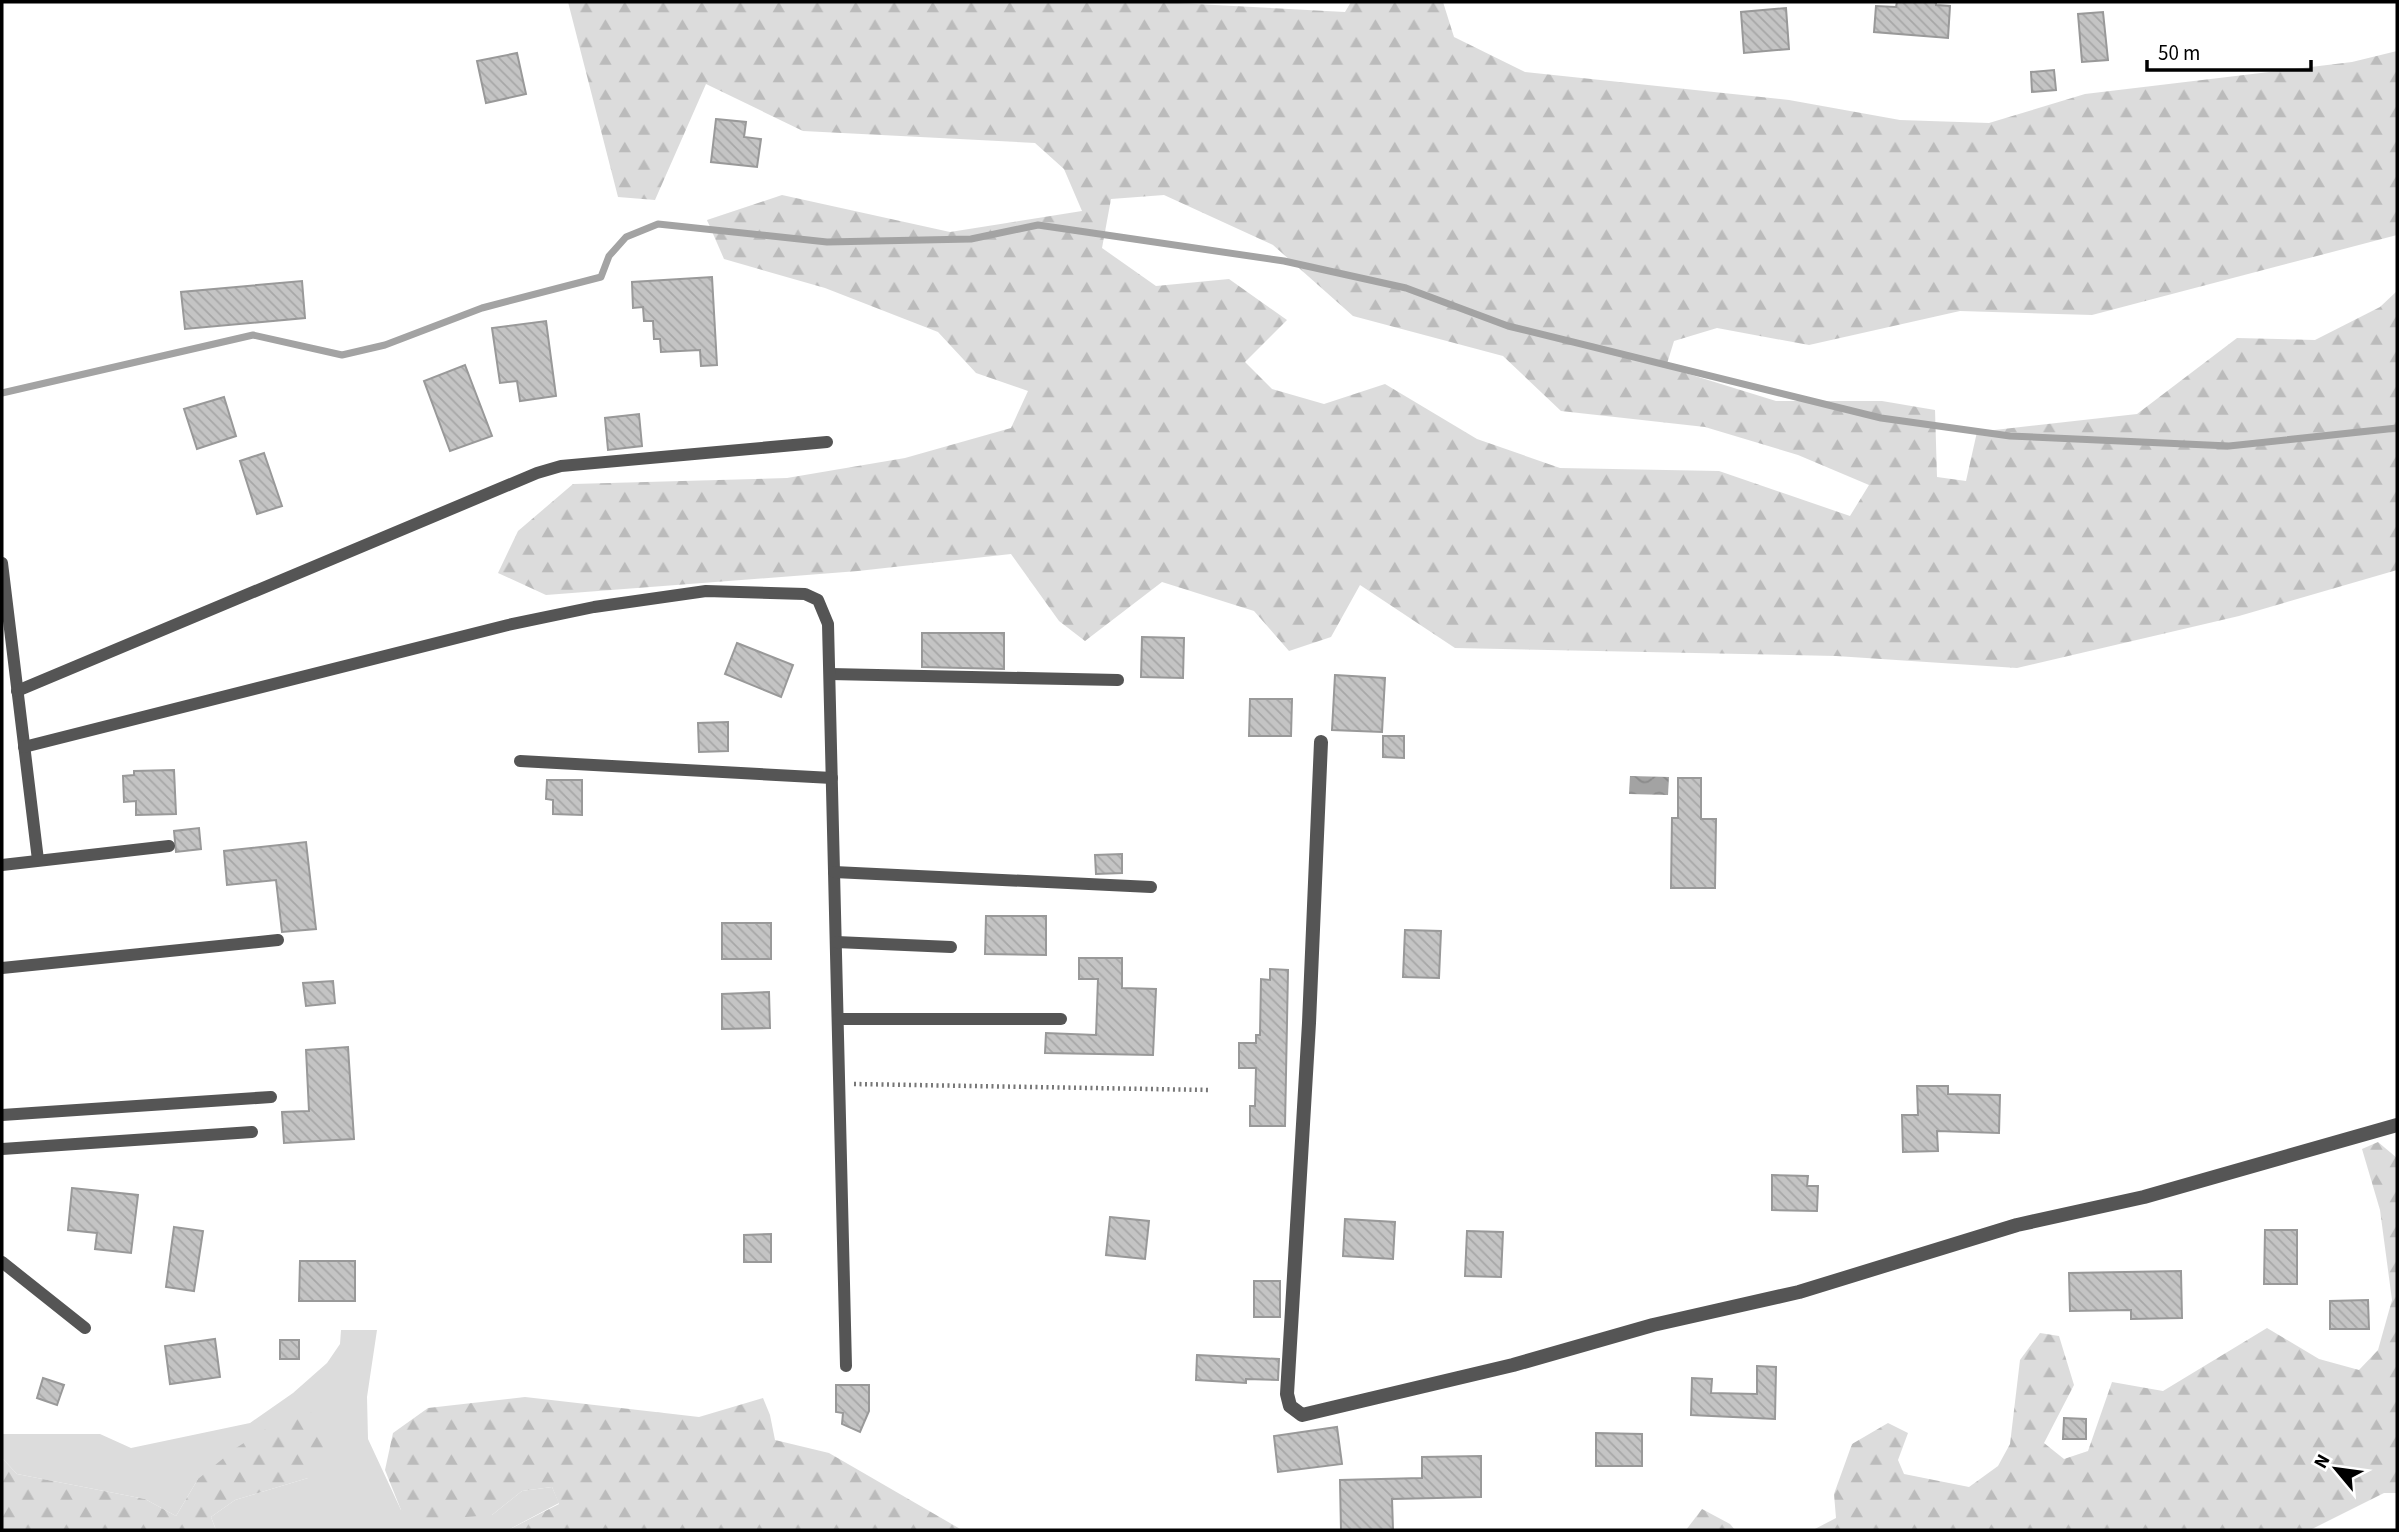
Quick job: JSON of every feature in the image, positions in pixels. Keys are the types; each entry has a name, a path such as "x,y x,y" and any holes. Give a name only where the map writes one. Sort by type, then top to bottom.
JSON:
{"street":[{"path":"1321,742 1309,1024 1287,1394 1290,1406 1299,1414 1307,1416 1513,1365 1653,1325 1799,1292 2017,1225 2144,1197 2397,1125"}],"lane":[{"path":"17,691 537,473 561,466 827,442"},
{"path":"2,563 38,860"},
{"path":"24,747 508,625 594,607 706,591 805,594 818,600 827,616 830,674 846,1366"},
{"path":"830,674 1118,680"},
{"path":"520,761 832,778"},
{"path":"2,865 169,846"},
{"path":"835,872 1151,887"},
{"path":"2,968 278,940"},
{"path":"836,942 951,947"},
{"path":"838,1019 1061,1019"},
{"path":"2,1115 271,1097"},
{"path":"2,1149 252,1132"},
{"path":"2,1262 85,1328"}],"path":[{"path":"840,1084 1210,1090"}],"green space":[{"path":"568,2 1158,2 1345,12 1351,2 1443,2 1454,37 1525,72 1789,100 1900,120 1989,123 2085,94 2352,62 2397,51 2397,235 2092,315 1960,311 1809,345 1717,328 1674,341 1666,367 1776,401 1882,401 1935,410 1937,477 1966,481 1977,432 2137,414 2237,338 2315,340 2380,307 2397,291 2397,570 2239,616 2017,668 1836,656 1455,648 1360,585 1331,637 1289,651 1254,611 1162,582 1085,641 1059,621 1011,554 858,571 546,595 498,573 518,531 573,484 787,478 905,458 1011,428 1028,391 976,373 938,332 825,288 724,259 707,220 782,195 950,232 1082,211 1064,169 1035,143 803,131 706,84 655,200 618,197","holes":["1164,195 1273,245 1353,316 1503,356 1561,411 1705,427 1798,455 1869,485 1850,516 1719,471 1560,468 1477,439 1385,384 1324,404 1272,389 1245,362 1287,320 1229,279 1156,286 1102,248 1111,199"]},
{"path":"2378,1142 2397,1158 2397,1493 2384,1493 2310,1530 1813,1530 1836,1518 1834,1494 1852,1444 1888,1423 1908,1433 1898,1460 1904,1474 1969,1487 1998,1466 2010,1444 2020,1360 2040,1333 2059,1336 2074,1385 2044,1443 2064,1459 2088,1451 2112,1382 2163,1391 2267,1328 2319,1359 2359,1370 2378,1350 2392,1300 2380,1210 2362,1149"},
{"path":"341,1330 377,1330 367,1397 368,1439 401,1510 492,1515 522,1491 552,1487 559,1503 508,1530 216,1530 211,1517 235,1500 308,1478 198,1479 176,1516 145,1499 17,1474 2,1458 2,1434 100,1434 131,1448 250,1423 293,1393 327,1363 340,1344"},
{"path":"525,1397 699,1417 763,1398 775,1440 829,1453 962,1530 508,1530 559,1504 552,1487 522,1491 492,1515 427,1520 401,1510 385,1470 393,1433 428,1408"},
{"path":"300,1407 322,1418 333,1455 308,1478 235,1500 211,1517 216,1530 2,1530 2,1458 17,1474 145,1499 176,1516 198,1479 236,1448"},
{"path":"1702,1509 1730,1524 1735,1530 1686,1530"}],"water":[{"path":"1630,776 1669,777 1668,795 1629,794"}],"building":[{"path":"1897,2 1936,2 1936,5 1950,6 1948,38 1874,32 1876,6 1896,7"},
{"path":"1786,8 1789,49 1744,53 1741,12"},
{"path":"2103,12 2108,60 2082,62 2078,14"},
{"path":"517,53 526,94 486,103 477,61"},
{"path":"2054,70 2056,90 2032,92 2031,72"},
{"path":"716,119 746,122 744,137 761,139 757,167 711,162"},
{"path":"712,277 717,365 701,366 700,350 661,352 660,339 654,339 653,321 644,321 643,307 633,308 632,282"},
{"path":"302,281 305,318 185,329 181,292"},
{"path":"546,321 556,396 520,401 517,381 500,383 492,328"},
{"path":"465,365 492,436 450,451 424,381"},
{"path":"224,397 236,436 197,449 184,409"},
{"path":"639,414 642,446 608,450 605,418"},
{"path":"264,453 282,506 257,514 240,461"},
{"path":"922,633 1004,633 1004,669 922,667"},
{"path":"1142,637 1184,638 1183,678 1141,677"},
{"path":"737,643 793,665 781,697 725,674"},
{"path":"1335,675 1385,678 1382,732 1332,730"},
{"path":"1250,699 1292,699 1291,736 1249,736"},
{"path":"728,722 728,751 699,752 698,723"},
{"path":"1383,736 1404,736 1404,758 1383,757"},
{"path":"174,770 176,814 136,815 136,801 124,802 123,776 134,775 134,771"},
{"path":"1678,778 1701,778 1701,819 1716,819 1715,888 1671,888 1672,818 1678,818"},
{"path":"547,780 582,780 582,815 553,814 553,800 546,799"},
{"path":"199,828 201,849 176,852 174,831"},
{"path":"306,842 316,929 282,932 276,880 227,885 224,851"},
{"path":"1122,854 1122,873 1096,874 1095,855"},
{"path":"986,916 1046,916 1046,955 985,954"},
{"path":"722,923 771,923 771,959 722,959"},
{"path":"1405,930 1441,931 1439,978 1403,977"},
{"path":"1079,958 1122,958 1122,988 1156,989 1153,1055 1045,1053 1046,1033 1096,1035 1098,979 1079,979"},
{"path":"1270,969 1288,970 1285,1126 1250,1126 1250,1106 1255,1106 1256,1068 1239,1068 1239,1043 1256,1043 1256,1035 1260,1035 1261,979 1270,980"},
{"path":"333,981 335,1003 306,1006 303,983"},
{"path":"769,992 770,1028 722,1029 722,994"},
{"path":"348,1047 354,1139 284,1143 282,1112 309,1111 306,1050"},
{"path":"1917,1086 1948,1086 1948,1094 2000,1095 1999,1133 1937,1131 1938,1151 1903,1152 1902,1115 1918,1115"},
{"path":"1772,1175 1808,1176 1807,1186 1818,1186 1817,1211 1772,1210"},
{"path":"72,1188 138,1195 131,1253 95,1249 97,1233 68,1230"},
{"path":"1110,1217 1149,1221 1145,1259 1106,1255"},
{"path":"1345,1219 1395,1222 1393,1259 1343,1256"},
{"path":"174,1227 203,1231 194,1291 166,1287"},
{"path":"2265,1230 2297,1230 2297,1284 2264,1284"},
{"path":"1467,1231 1503,1232 1501,1277 1465,1276"},
{"path":"771,1234 771,1262 744,1262 744,1235"},
{"path":"300,1261 355,1261 355,1301 299,1301"},
{"path":"2181,1271 2182,1318 2131,1319 2131,1310 2070,1311 2069,1273"},
{"path":"1254,1281 1280,1281 1280,1317 1254,1317"},
{"path":"2368,1300 2369,1329 2330,1329 2330,1301"},
{"path":"215,1339 220,1377 170,1384 165,1346"},
{"path":"280,1340 299,1340 299,1359 280,1359"},
{"path":"1197,1355 1279,1359 1278,1380 1246,1379 1246,1383 1196,1380"},
{"path":"1757,1366 1776,1367 1775,1419 1691,1415 1692,1378 1712,1379 1711,1393 1757,1394"},
{"path":"43,1378 64,1385 57,1405 37,1398"},
{"path":"836,1385 869,1385 869,1411 860,1432 842,1424 843,1413 836,1412"},
{"path":"2064,1418 2086,1419 2086,1439 2063,1439"},
{"path":"1337,1427 1342,1464 1278,1472 1274,1436"},
{"path":"1596,1433 1642,1434 1642,1466 1596,1466"},
{"path":"1481,1456 1481,1497 1392,1499 1393,1530 1341,1530 1340,1480 1422,1478 1422,1457"}],"waterway":[{"path":"2,393 253,335 342,355 385,345 482,308 601,277 609,256 626,237 658,224 827,242 971,239 1038,225 1284,261 1406,288 1508,326 1881,418 2010,436 2229,446 2397,428"}]}
